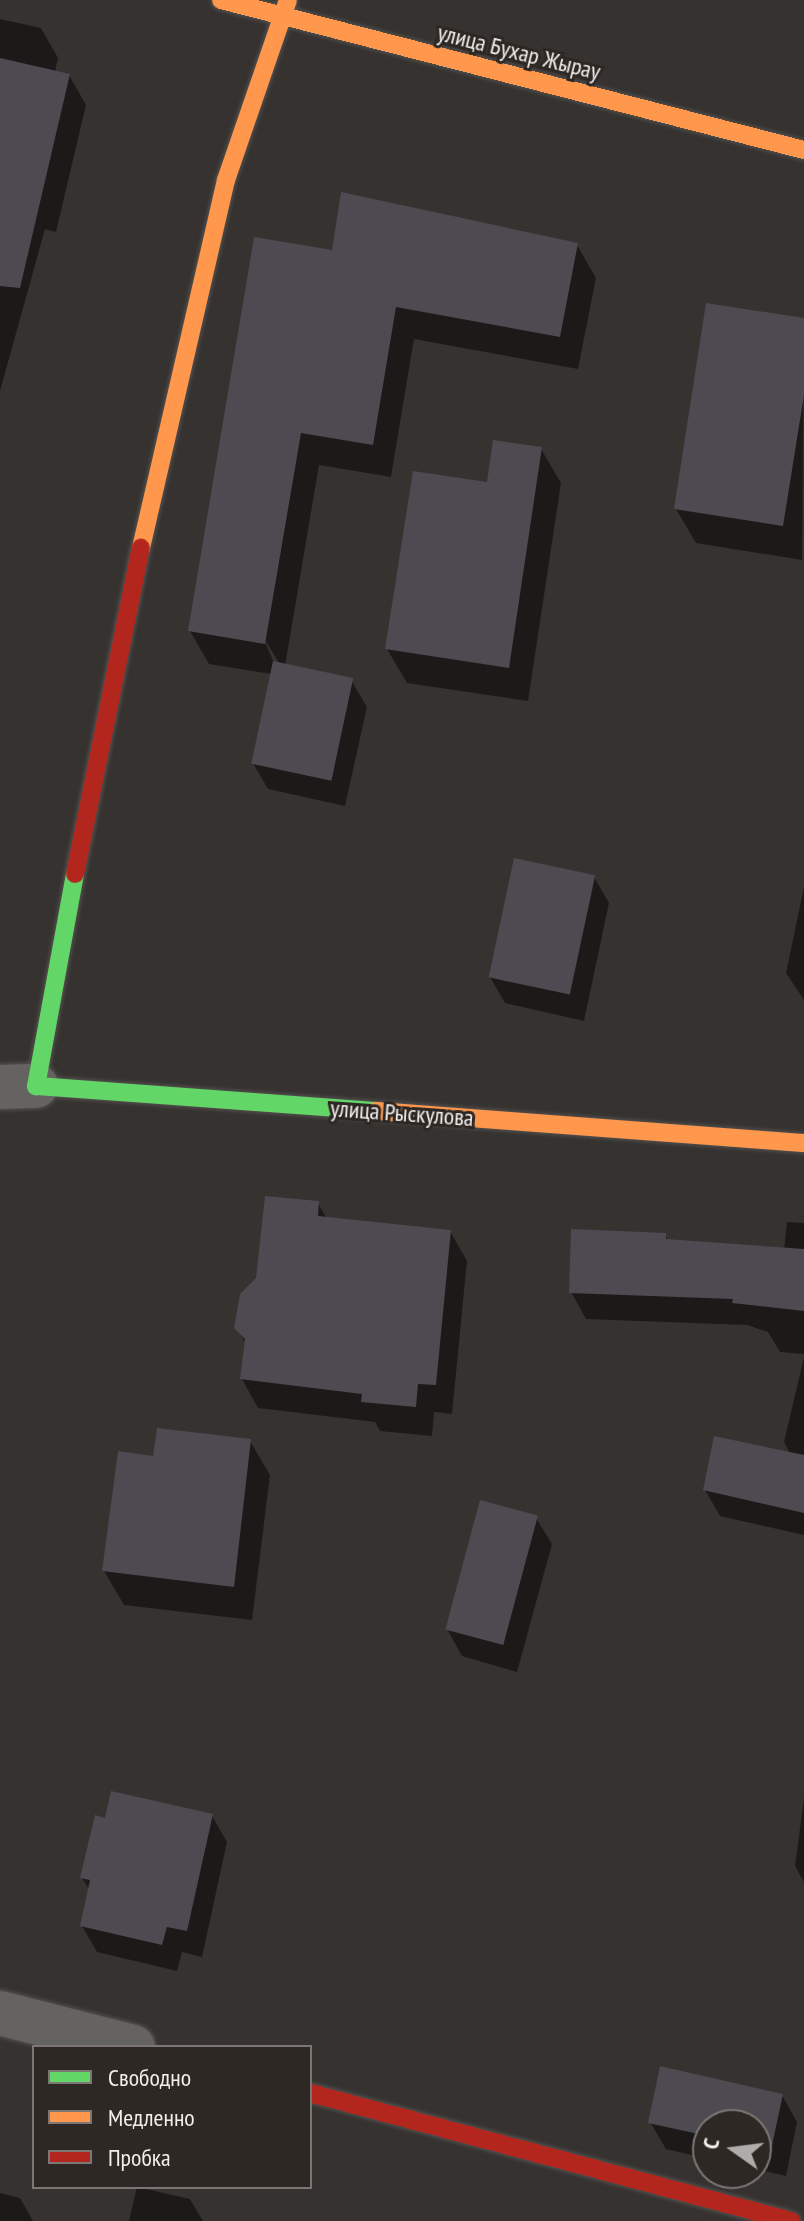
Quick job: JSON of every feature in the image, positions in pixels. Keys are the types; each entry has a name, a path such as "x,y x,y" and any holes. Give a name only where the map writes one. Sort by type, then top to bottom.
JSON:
{"street":[{"name":"улица Бухар Жырау","path":"221,0 286,8 804,150"},
{"path":"18,1086 222,195 286,8"},
{"name":"улица Рыскулова","path":"18,1086 804,1143"},
{"path":"0,2013 125,2045"},
{"path":"312,2094 791,2221"}],"building":[{"path":"0,58 70,74 20,288 0,286"},
{"path":"341,192 578,243 560,337 396,307 373,445 301,433 265,644 188,631 254,237 332,250"},
{"path":"706,303 804,318 804,395 783,526 674,509"},
{"path":"493,440 542,447 509,668 385,649 413,471 487,482"},
{"path":"273,661 353,678 331,781 251,764"},
{"path":"514,858 595,875 570,995 489,977"},
{"path":"265,1196 319,1201 318,1216 451,1230 436,1385 418,1384 416,1407 361,1402 362,1394 240,1379 245,1339 234,1328 240,1294 256,1278"},
{"path":"571,1229 666,1233 666,1239 804,1249 804,1311 732,1303 733,1299 569,1293"},
{"path":"157,1428 251,1439 234,1587 102,1571 118,1451 153,1456"},
{"path":"714,1436 804,1455 804,1513 703,1490"},
{"path":"480,1500 538,1516 503,1645 445,1629"},
{"path":"111,1791 213,1814 187,1931 167,1927 162,1945 80,1926 90,1880 80,1878 95,1815 105,1818"},
{"path":"660,2066 783,2094 772,2145 772,2109 692,2109 692,2133 648,2123"}],"traffic: fast":[{"path":"75,874 36,1086 376,1111"}],"traffic: slow":[{"path":"221,0 804,150"},
{"path":"141,548 226,180 288,0"},
{"path":"376,1111 804,1143"}],"traffic: jam":[{"path":"75,874 141,548"},
{"path":"312,2094 791,2221"}]}
